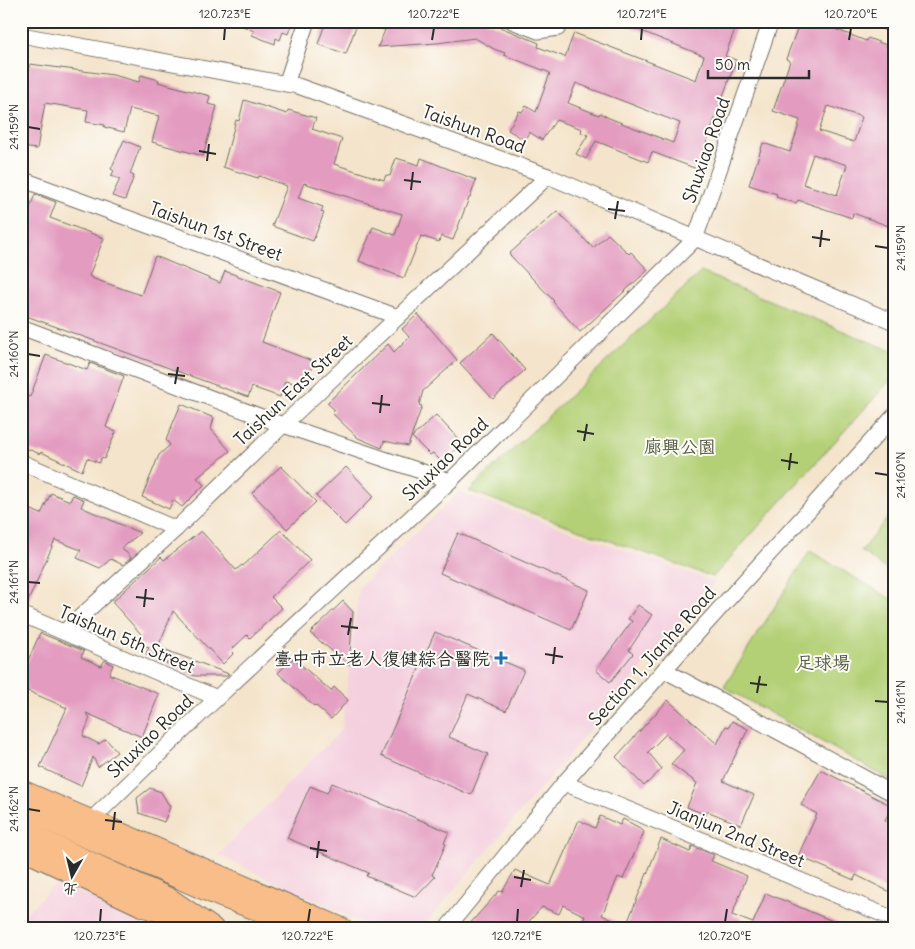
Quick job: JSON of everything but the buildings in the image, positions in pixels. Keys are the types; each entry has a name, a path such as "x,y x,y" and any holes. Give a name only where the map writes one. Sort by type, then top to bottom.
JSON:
{"main road":[{"path":"21,790 84,827 222,897 307,928"},
{"path":"21,809 84,827 342,928"},
{"path":"21,830 63,859"},
{"path":"21,849 63,859 169,898 212,928"}],"street":[{"path":"286,84 307,21"},
{"path":"512,21 538,31 558,28 561,21"},
{"name":"Shuxiao Road","path":"63,859 84,827 217,698 450,481 695,239 771,21"},
{"path":"883,21 894,25"},
{"name":"Taishun Road","path":"21,35 286,84 307,90 548,176 894,322"},
{"name":"Taishun East Street","path":"64,632 176,529 283,425 548,176"},
{"name":"Taishun 1st Street","path":"21,180 398,317"},
{"path":"21,327 283,425 450,481"},
{"name":"Section 1, Jianhe Road","path":"447,928 564,783 894,416"},
{"path":"21,462 176,529"},
{"name":"Taishun 5th Street","path":"21,614 217,698"},
{"path":"664,670 894,794"},
{"name":"Jianjun 2nd Street","path":"564,783 894,919"}],"shaded area":[{"name":"臺中市立老人復健綜合醫院","path":"459,492 715,582 422,928 373,928 218,855 342,729 359,587"},
{"path":"57,882 163,928 21,928 21,918"}],"green space":[{"name":"廊興公園","path":"701,272 894,352 894,376 713,577 469,491"},
{"path":"894,510 894,575 861,551"},
{"name":"足球場","path":"810,551 894,601 894,782 724,687"}],"place":[{"name":"臺中市立老人復健綜合醫院","path":"501,658"}]}
